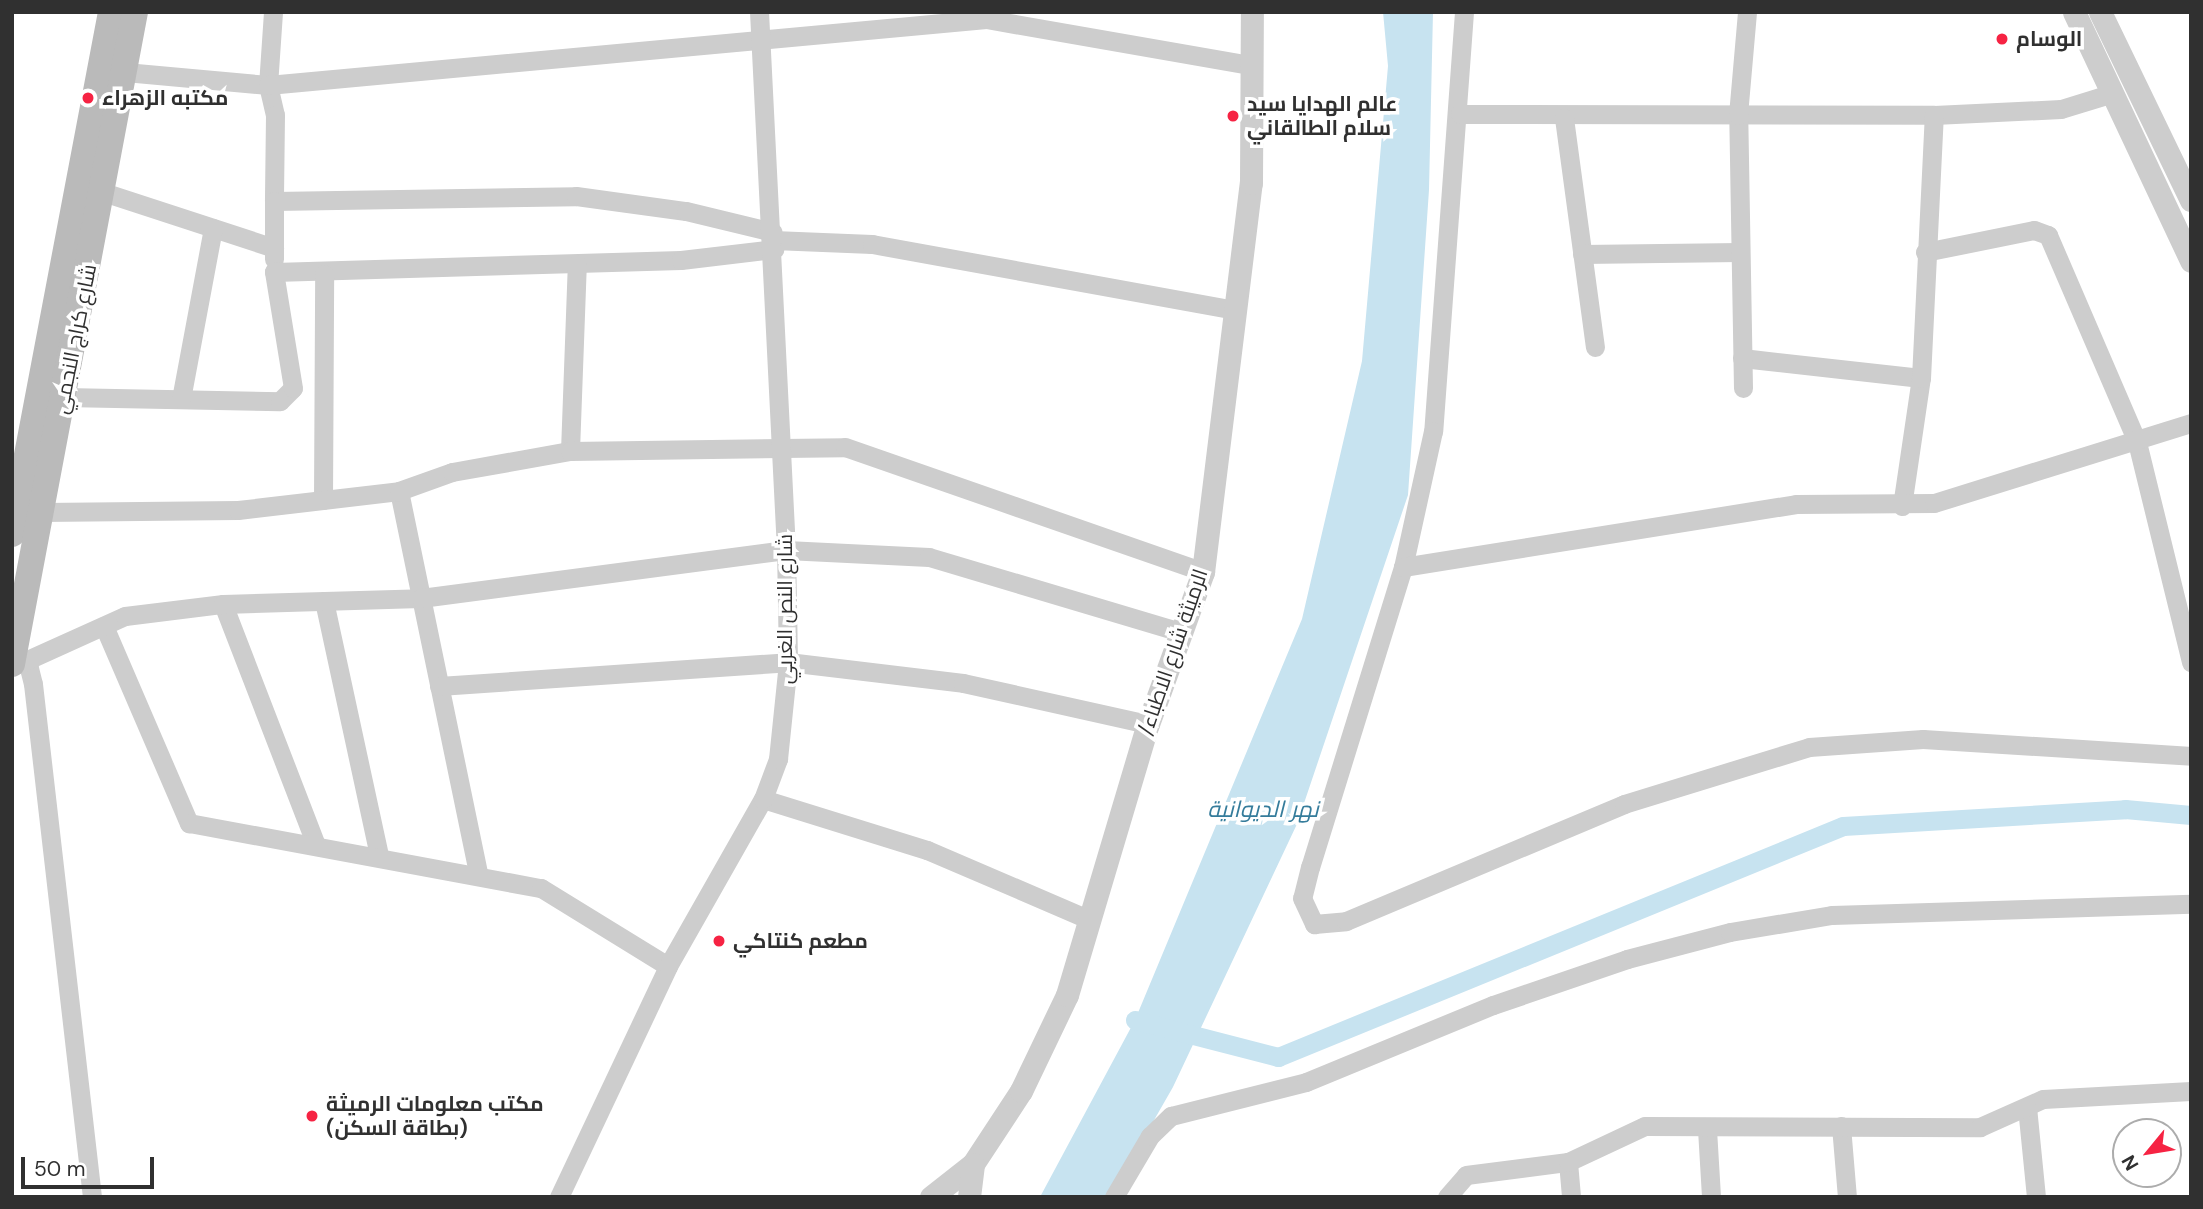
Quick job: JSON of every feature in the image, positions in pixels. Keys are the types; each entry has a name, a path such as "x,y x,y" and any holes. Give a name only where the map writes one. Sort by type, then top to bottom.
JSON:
{"main road":[{"path":"13,525 111,12"},
{"name":"شارع كراج النجمي","path":"16,660 135,12"}],"street":[{"path":"64,397 280,401 289,395 293,388 274,272 275,115 268,86 273,12"},
{"name":"شارع النص الغربي","path":"559,1197 668,966 763,799 778,760 788,662 786,550 773,240 759,12"},
{"name":"/الرميثة شارع الاطباء","path":"932,1197 973,1164 1021,1091 1067,995 1086,918 1148,724 1203,572 1251,183 1249,65 1252,12"},
{"path":"1464,12 1460,114 1433,431 1403,566 1302,898 1314,924 1346,921 1625,804 1809,747 1923,739 2191,757"},
{"path":"1743,388 1738,115 1747,12"},
{"path":"2074,12 2191,261"},
{"path":"2100,12 2191,200"},
{"path":"125,72 268,86 986,19 1249,65"},
{"path":"1460,114 1564,118 1934,115 2061,109 2112,93"},
{"path":"1902,506 1921,378 1925,252 1934,115"},
{"path":"1564,118 1595,347"},
{"path":"103,192 274,248"},
{"path":"274,201 576,196 686,211 773,240"},
{"path":"181,399 213,228"},
{"path":"1925,252 2034,230 2048,235 2137,442 2191,662"},
{"path":"274,272 324,274 577,264 773,240 872,244 1235,310"},
{"path":"1582,254 1740,252"},
{"path":"570,451 577,264"},
{"path":"323,500 324,274"},
{"path":"1742,358 1921,378"},
{"path":"1403,566 1796,504 1902,506 1934,503 2191,423"},
{"path":"42,512 238,510 399,491 452,472 570,451 783,445 845,447 1203,572"},
{"path":"399,491 478,873"},
{"path":"92,1197 33,684 16,660 125,616 223,604 421,598 786,550 929,557 1180,632"},
{"path":"324,601 379,855"},
{"path":"223,604 315,843"},
{"path":"104,626 189,822 478,873 558,896 668,966"},
{"path":"439,686 788,662 963,683 1148,724"},
{"path":"763,799 927,850 1086,918"},
{"path":"1114,1197 1150,1136 1171,1116 1306,1082 1493,1004 1627,959 1730,932 1832,915 2191,904"},
{"path":"1447,1197 1466,1175 1568,1162 1645,1126 1707,1129 1980,1127 2043,1099 2191,1091"},
{"path":"2027,1107 2036,1197"},
{"path":"1841,1126 1847,1197"},
{"path":"1707,1129 1711,1197"},
{"path":"1568,1162 1571,1197"},
{"path":"969,1197 973,1164"}],"water":[{"name":"نهر الديوانية","path":"1383,12 1433,12 1429,190 1408,495 1297,824 1173,1087 1110,1197 1040,1197 1135,1020 1302,619 1362,361 1388,66"}],"waterway":[{"path":"1135,1020 1278,1057 1843,826 2125,809 2191,815"}],"place":[{"name":"الوسام","path":"2002,39"},
{"name":"مكتبه الزهراء","path":"88,98"},
{"name":"عالم الهدايا سيد سلام الطالقاني","path":"1233,116"},
{"name":"مطعم كنتاكي","path":"719,941"},
{"name":"مكتب معلومات الرميثة (بطاقة السكن)","path":"312,1116"}]}
